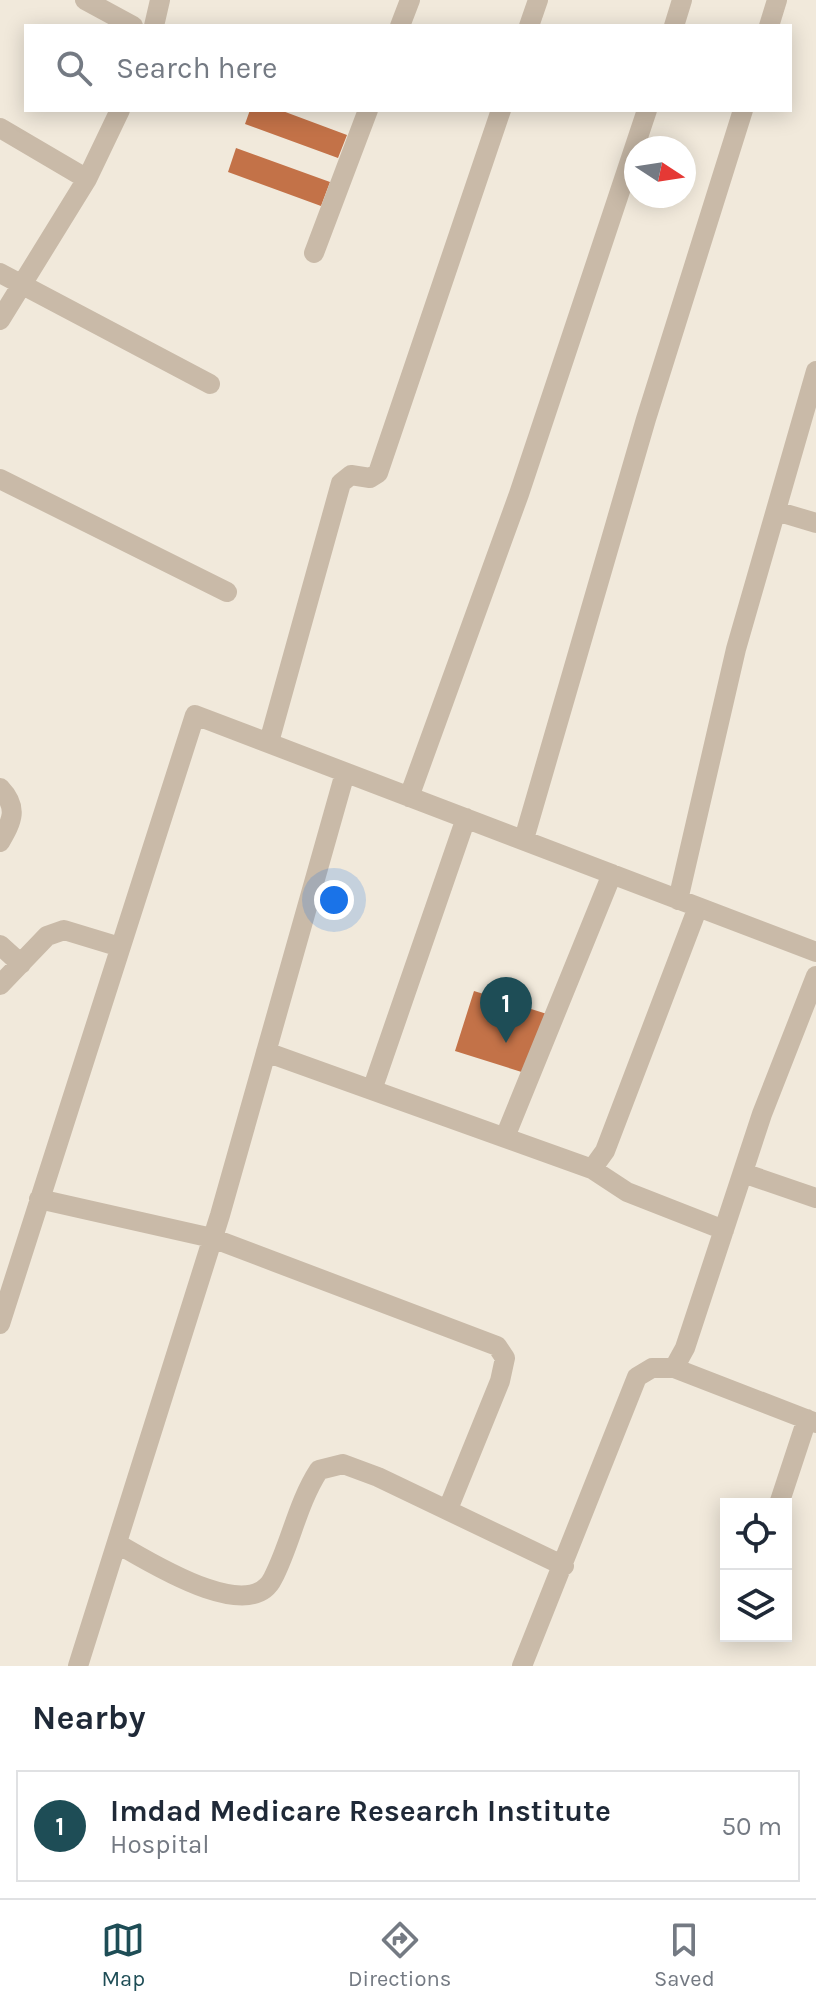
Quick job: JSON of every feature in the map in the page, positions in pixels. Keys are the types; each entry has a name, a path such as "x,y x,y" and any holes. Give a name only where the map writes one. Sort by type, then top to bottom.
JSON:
{"street":[{"path":"85,0 129,24"},
{"path":"154,24 160,0"},
{"path":"401,24 410,0"},
{"path":"530,24 538,0"},
{"path":"675,24 682,0"},
{"path":"770,24 777,0"},
{"path":"0,320 87,179 119,112"},
{"path":"314,253 367,112"},
{"path":"269,742 341,483 351,475 370,478 378,473 500,112"},
{"path":"409,797 524,479 646,112"},
{"path":"524,839 646,419 742,112"},
{"path":"0,128 87,179"},
{"path":"0,273 210,384"},
{"path":"678,900 736,649 816,371"},
{"path":"0,479 227,592"},
{"path":"776,511 816,523"},
{"path":"0,1324 195,715 816,952"},
{"path":"78,1666 212,1238 345,773"},
{"path":"0,788 11,799 14,818 0,842"},
{"path":"372,1090 466,818"},
{"path":"505,1137 612,874"},
{"path":"592,1169 605,1151 698,907"},
{"path":"0,985 47,936 64,930 120,947"},
{"path":"0,945 21,964"},
{"path":"674,1368 685,1348 786,1046 816,976"},
{"path":"266,1052 592,1169 627,1192 724,1230"},
{"path":"743,1173 816,1198"},
{"path":"39,1199 212,1238 497,1346 505,1358 500,1381 448,1509"},
{"path":"522,1666 637,1377 652,1368 674,1368 811,1421 781,1498"},
{"path":"118,1544 177,1577 202,1587 229,1595 258,1594 272,1581 306,1490 319,1470 343,1464 448,1509 564,1566"}],"building":[{"path":"249,112 285,112 347,135 338,158 245,124"},
{"path":"236,148 330,182 321,206 228,172"},
{"path":"474,991 547,1014 528,1074 455,1051"}],"place":[{"name":"Imdad Medicare Research Institute","path":"506,1043"}]}
